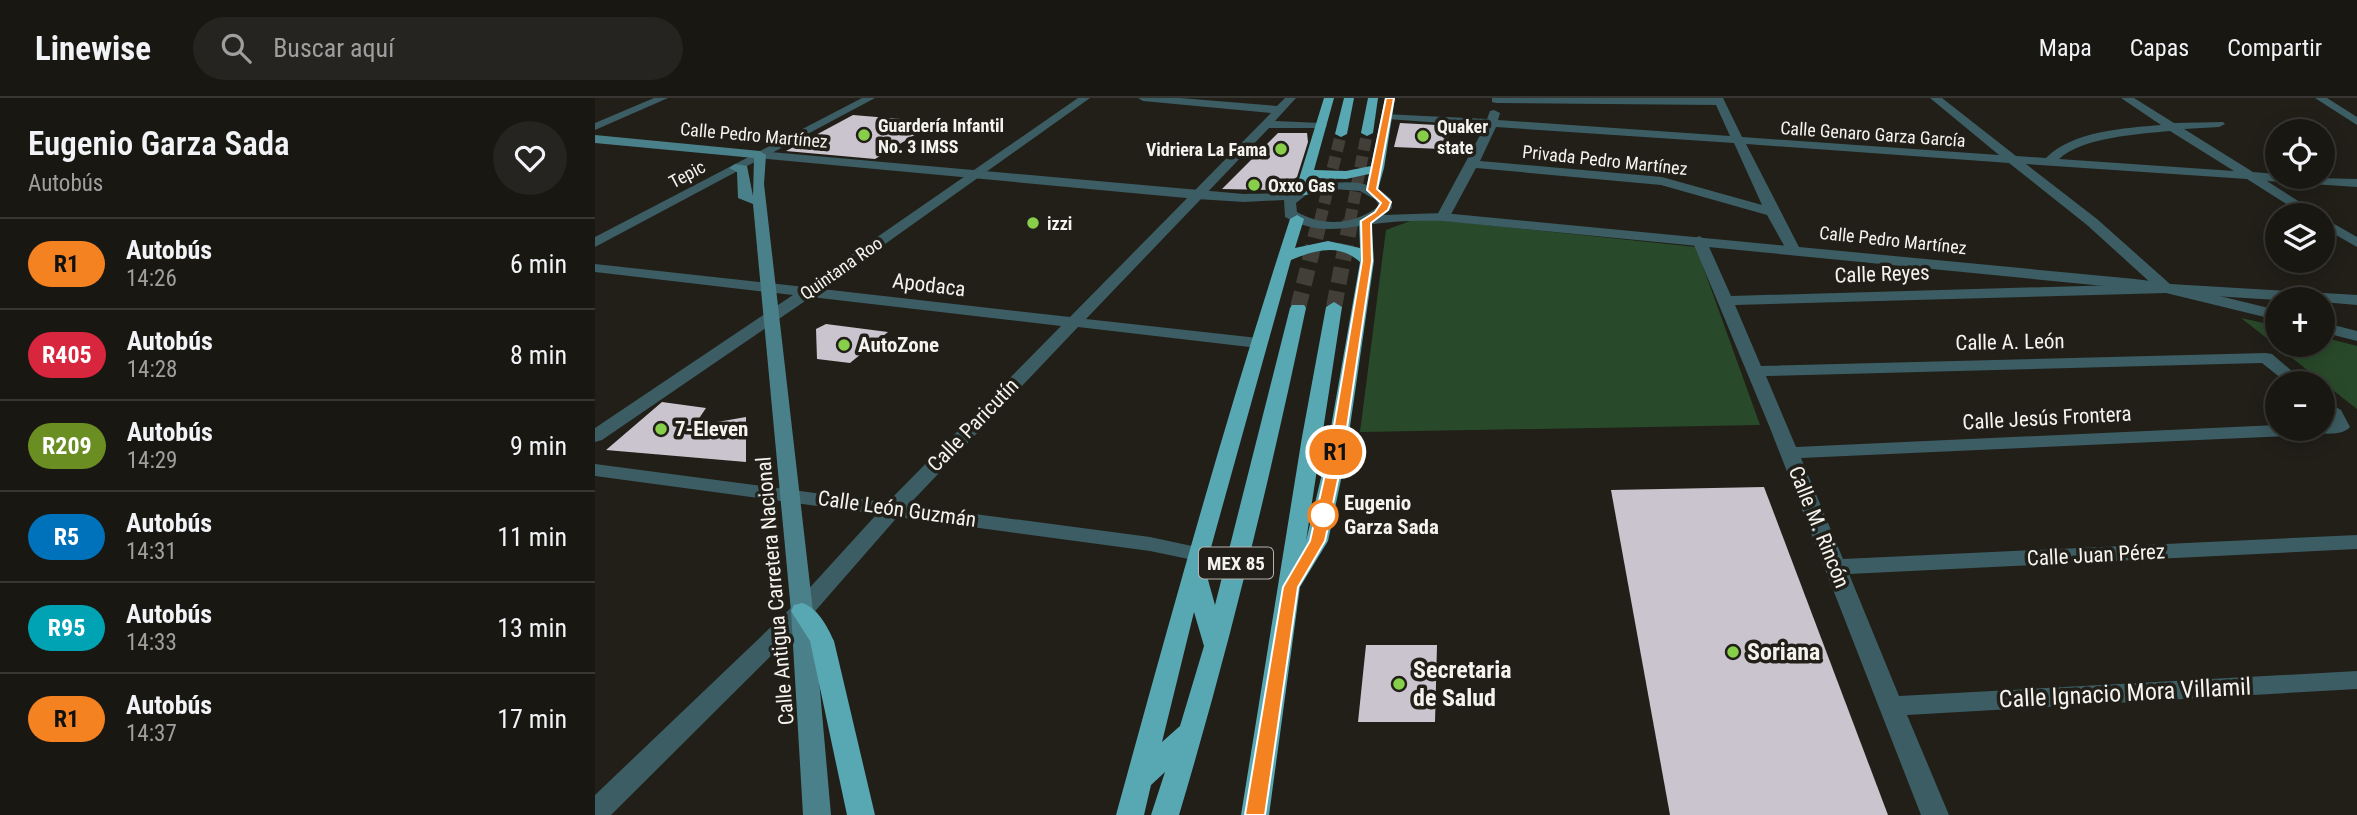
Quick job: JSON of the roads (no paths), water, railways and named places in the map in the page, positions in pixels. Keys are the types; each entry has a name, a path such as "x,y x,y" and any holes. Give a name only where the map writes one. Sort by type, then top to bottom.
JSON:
{"highway":[{"path":"1300,193 1329,98"},
{"path":"1341,134 1349,98"},
{"path":"1367,133 1373,98"},
{"path":"1375,192 1390,98"},
{"path":"1308,173 1346,175 1378,168"},
{"path":"1130,815 1196,562 1258,343 1286,257 1293,214"},
{"path":"1290,587 1312,553 1335,461 1367,261 1366,221"},
{"path":"1286,257 1315,246 1335,245 1355,250 1367,261"},
{"name":"MEX 85","path":"1255,815 1311,437 1334,307"},
{"name":"MEX 85","path":"1165,815 1215,646 1298,308"},
{"path":"1196,562 1215,646"},
{"path":"801,611 816,628 822,641 861,815"},
{"path":"1140,779 1192,730"}],"main road":[{"name":"Calle Pedro Martínez","path":"595,139 760,155"},
{"name":"Calle Antigua Carretera Nacional","path":"760,155 760,202 801,611 817,815"},
{"path":"735,168 743,169 745,198 760,202"}],"street":[{"path":"595,127 663,98"},
{"name":"Tepic","path":"595,243 870,98"},
{"name":"Quintana Roo","path":"595,436 772,317 1085,98"},
{"path":"1143,98 1279,110"},
{"name":"Calle Paricutín","path":"595,813 801,611 893,509 1291,98"},
{"path":"1935,98 2017,161 2166,288 2265,312"},
{"path":"2126,98 2294,203"},
{"path":"2320,98 2357,122"},
{"path":"1443,217 1492,124 1496,99 1719,100 1793,250"},
{"name":"Calle Genaro Garza García","path":"1387,116 2357,183"},
{"path":"1265,124 1321,126"},
{"path":"2048,163 2055,152 2062,148 2120,134 2172,126 2219,124"},
{"name":"Calle Pedro Martínez","path":"760,155 1244,198 1300,193 1334,185 1375,192 1426,216"},
{"name":"Privada Pedro Martínez","path":"1473,164 1662,180 1772,212"},
{"path":"1366,221 1385,208 1386,202 1375,192"},
{"path":"1293,214 1289,202 1300,193"},
{"name":"Calle Pedro Martínez","path":"1244,198 1334,226 1426,216 1443,217 1699,240 2166,288 2357,300"},
{"path":"2335,229 2357,243"},
{"name":"Calle M. Rincón","path":"1699,240 1836,567 1935,815"},
{"name":"Apodaca","path":"595,268 1258,343"},
{"name":"Calle Reyes","path":"1725,301 2166,288"},
{"path":"2335,330 2357,336"},
{"name":"Calle A. León","path":"1755,370 2266,358 2282,371"},
{"path":"2335,414 2341,427 2335,427"},
{"name":"Calle Jesús Frontera","path":"1789,453 2265,431"},
{"name":"Calle León Guzmán","path":"595,470 1150,544 1196,562"},
{"name":"Calle Juan Pérez","path":"1836,567 2357,542"},
{"name":"Calle Ignacio Mora Villamil","path":"1892,706 2357,680"}],"tunnel":[{"path":"1350,221 1367,133"},
{"path":"1320,221 1341,134"},
{"path":"1298,308 1320,219"},
{"path":"1334,307 1351,219"}],"place":[{"name":"Guardería Infantil No. 3 IMSS","path":"864,135"},
{"name":"Quaker state","path":"1423,136"},
{"name":"Vidriera La Fama","path":"1281,149"},
{"name":"Oxxo Gas","path":"1254,185"},
{"name":"izzi","path":"1033,223"},
{"name":"AutoZone","path":"844,345"},
{"name":"7-Eleven","path":"661,429"},
{"name":"Eugenio Garza Sada","path":"1323,515"},
{"name":"Soriana","path":"1733,652"},
{"name":"Secretaria de Salud","path":"1399,684"}]}
